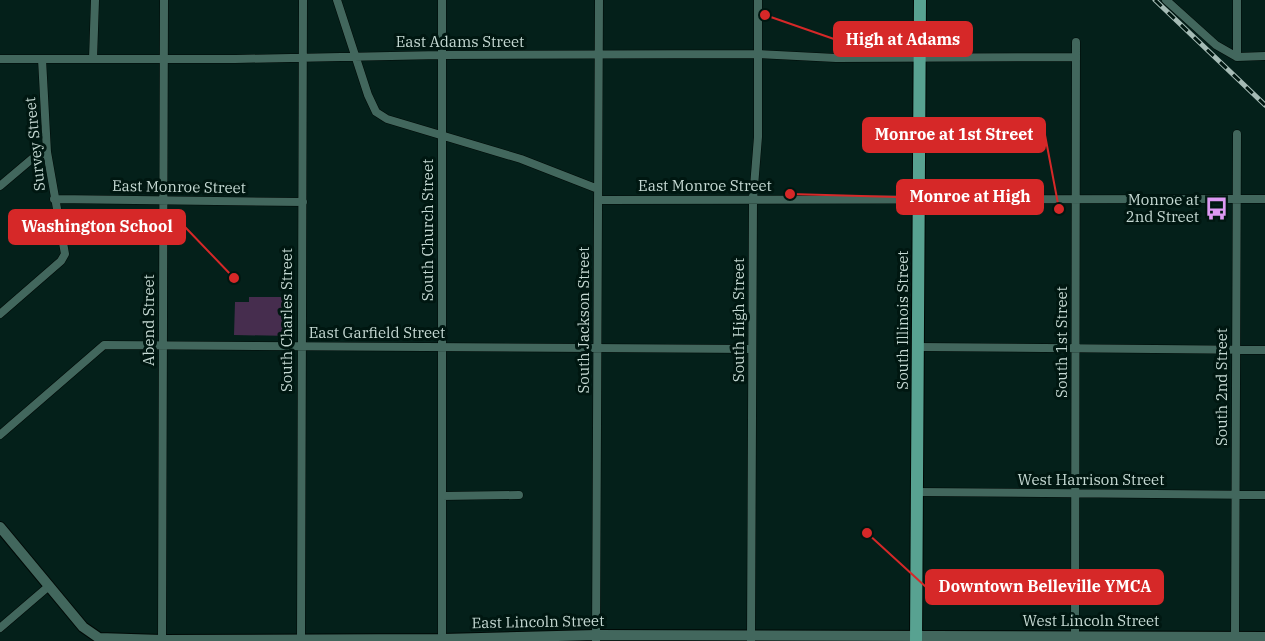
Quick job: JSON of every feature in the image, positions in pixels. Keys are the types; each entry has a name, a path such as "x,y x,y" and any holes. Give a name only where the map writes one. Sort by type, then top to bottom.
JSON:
{"main road":[{"name":"South Illinois Street","path":"916,638 920,0"}],"street":[{"path":"93,59 94,0"},
{"name":"Abend Street","path":"162,641 164,0"},
{"name":"South Charles Street","path":"301,640 303,0"},
{"path":"337,0 368,95 376,112 387,119 521,159 598,189"},
{"name":"South Church Street","path":"442,0 442,640"},
{"name":"South Jackson Street","path":"596,638 599,0"},
{"name":"South High Street","path":"751,638 753,199 758,137 758,0"},
{"path":"1166,0 1216,45 1237,57 1265,56"},
{"path":"1237,0 1237,57"},
{"name":"South 1st Street","path":"1075,638 1076,42"},
{"name":"East Adams Street","path":"0,59 759,54 836,58 1076,57"},
{"name":"Survey Street","path":"0,314 61,261 64,254 64,243 47,152 42,59"},
{"name":"South 2nd Street","path":"1235,639 1237,134"},
{"path":"0,186 33,158 47,152"},
{"name":"East Monroe Street","path":"54,199 303,202"},
{"name":"East Monroe Street","path":"599,200 1265,199"},
{"name":"East Garfield Street","path":"0,435 105,345 752,349"},
{"path":"918,347 1265,350"},
{"name":"West Harrison Street","path":"917,492 1265,495"},
{"path":"442,496 519,495"},
{"name":"East Lincoln Street","path":"0,527 83,627 99,638 162,641 916,638"},
{"path":"0,628 49,586"},
{"name":"West Lincoln Street","path":"916,638 1235,639 1265,636"}],"shaded area":[{"path":"249,297 293,297 292,336 234,335 235,302 249,302"}],"railway":[{"path":"1155,0 1265,105"}],"place":[{"name":"High at Adams","path":"765,15"},
{"name":"Monroe at High","path":"790,194"},
{"name":"Monroe at 1st Street","path":"1059,209"},
{"name":"Monroe at 2nd Street","path":"1217,209"},
{"name":"Washington School","path":"234,278"},
{"name":"Downtown Belleville YMCA","path":"867,533"}]}
